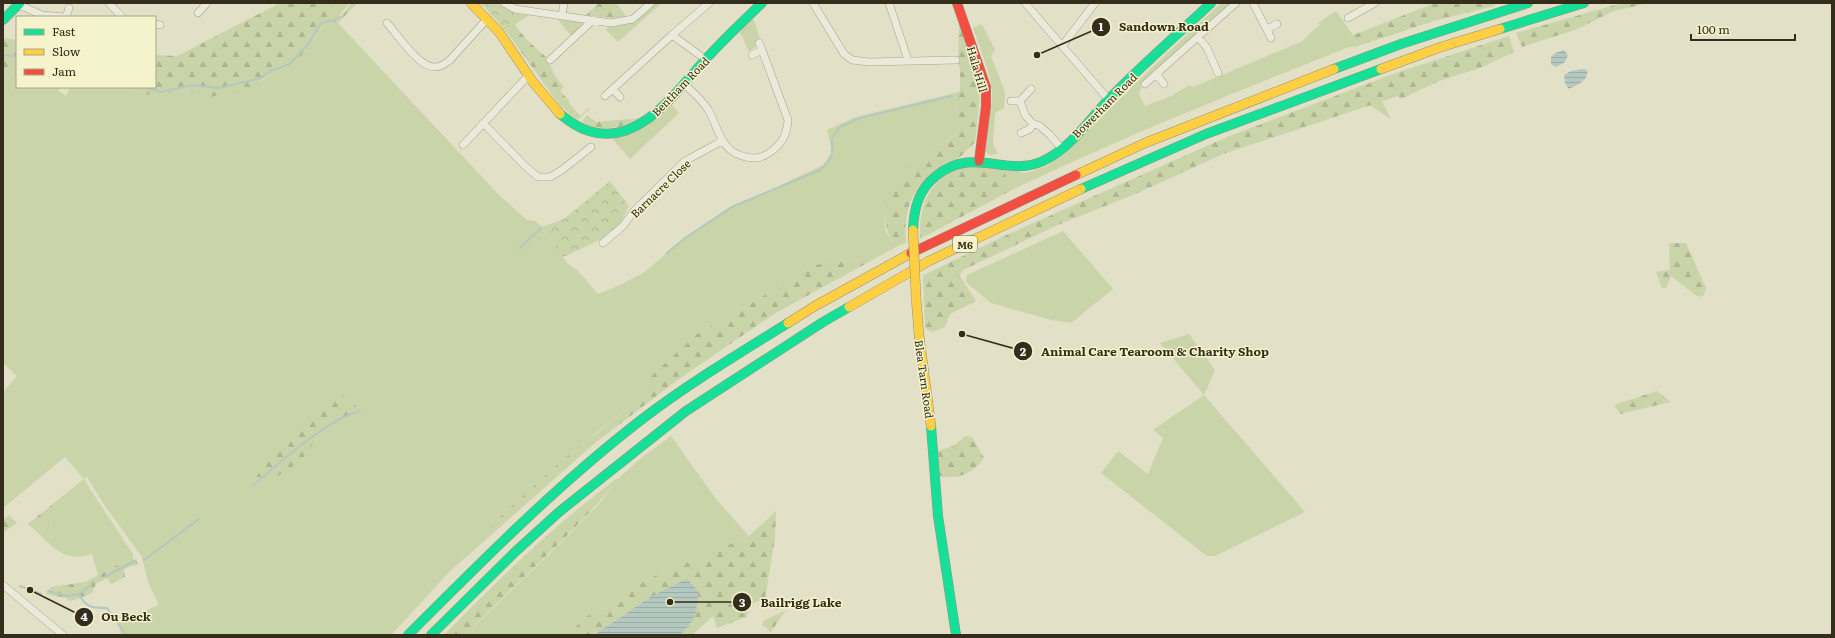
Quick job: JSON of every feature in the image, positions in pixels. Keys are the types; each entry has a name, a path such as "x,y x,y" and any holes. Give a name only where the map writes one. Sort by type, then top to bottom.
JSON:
{"main road":[{"name":"Bentham Road","path":"471,3 503,36 529,75 566,118 576,126 594,134 612,134 642,123 659,111 705,59 762,3"},
{"name":"Hala Hill","path":"957,3 986,87 986,106 979,161"},
{"name":"Bowerham Road","path":"979,161 1022,165 1042,162 1060,148 1211,3"},
{"name":"M6","path":"408,635 514,529 561,487 641,420 694,382 815,306 928,244 1145,143 1308,78 1401,44 1528,3"},
{"name":"M6","path":"431,635 515,552 559,512 686,411 823,322 929,262 1096,182 1206,134 1441,47 1584,3"},
{"path":"3,20 20,4"},
{"name":"Blea Tarn Road","path":"956,635 938,516 930,417 919,335 913,230 914,209 922,190 933,177 950,165 979,161"}],"street":[{"path":"109,3 121,16"},
{"path":"198,13 207,3"},
{"path":"504,3 516,9 611,23 633,19 651,3"},
{"path":"562,15 564,3"},
{"path":"605,96 709,3"},
{"path":"813,3 844,54 852,60 869,62 945,58 956,60"},
{"path":"889,3 908,60"},
{"path":"1025,3 1109,100"},
{"path":"1062,46 1095,3"},
{"name":"Bowerham Road","path":"1145,84 1236,3"},
{"path":"1253,3 1271,38"},
{"path":"1348,18 1376,3"},
{"path":"20,4 42,15 52,16"},
{"path":"66,16 69,8"},
{"path":"387,23 400,32 420,62 435,67 444,65 450,60 487,19"},
{"path":"550,60 593,20"},
{"path":"1266,29 1277,24"},
{"path":"672,35 705,59"},
{"path":"1198,37 1204,44 1208,56 1218,73"},
{"path":"684,84 709,111 722,141 730,150 738,155 750,158 758,158 767,155 783,141 788,131 788,120 759,43"},
{"path":"752,55 762,50"},
{"path":"1156,74 1164,84"},
{"path":"463,145 529,75"},
{"path":"613,89 620,97"},
{"path":"1011,101 1020,101 1031,89"},
{"path":"1020,101 1024,115 1033,124 1040,126 1050,135 1060,148"},
{"path":"483,124 538,177 550,177 562,170 577,153 591,147"},
{"path":"1021,133 1030,129 1033,124"},
{"name":"Barnacre Close","path":"603,243 623,226 634,211 685,161 722,141"},
{"path":"3,585 63,635"}],"green space":[{"path":"280,3 331,3 335,12 339,16 339,19 351,3 357,3 338,23 331,22 323,26 308,48 295,62 267,76 254,87 246,90 211,97 184,91 153,96 127,88 156,88 156,55 177,56"},
{"path":"331,3 349,3 339,16 335,12"},
{"path":"481,3 499,3 516,14 529,15 506,31"},
{"path":"599,3 616,3 626,16 618,19 586,15"},
{"path":"651,3 662,3 618,42 606,30 611,23 633,19"},
{"path":"1221,3 1232,3 1142,84 1139,94 1145,106 1171,96 1190,85 1192,87 1198,85 1303,41 1320,25 1318,23 1336,11 1353,35 1355,47 1349,47 1179,116 1053,170 1012,190 1003,169 1026,173 1047,166 1083,136 1142,77"},
{"path":"1435,3 1496,3 1494,6 1434,21 1355,47 1353,35"},
{"path":"1622,3 1649,3 1614,11 1575,30 1522,47 1516,33"},
{"path":"752,19 754,20 760,38 757,39 755,47 749,52 739,32"},
{"path":"558,20 583,21 585,24 572,37"},
{"path":"959,20 979,81 978,90 980,96 975,142 957,159 945,163 934,171 918,188 909,207 906,218 906,243 896,247 886,227 886,217 892,191 898,180 915,161 936,146 959,133 955,93 960,92 960,69 958,64"},
{"path":"331,22 338,23 498,194 527,220 535,221 542,227 568,264 577,270 598,294 645,272 685,237 731,206 747,201 823,165 832,152 827,130 856,117 955,93 959,133 914,162 898,182 892,193 886,213 885,223 886,232 896,247 865,264 849,260 814,265 785,281 759,299 697,334 649,378 642,401 625,411 594,434 503,514 391,635 121,635 118,622 159,605 148,582 142,557 103,503 87,477 84,479 65,457 3,508 3,392 17,376 3,363 3,72 16,73 16,88 59,88 59,91 66,96 70,88 127,88 153,96 184,91 211,97 228,94 261,82 267,76 295,62 308,48 323,26","holes":["344,396 360,410 317,432 278,475 243,497 260,471"]},
{"path":"982,24 995,50 991,56 1005,92 1004,108 995,113 993,144 998,154 989,155 985,151 985,144 992,103 992,89 988,71 973,28"},
{"path":"515,25 526,39 547,58 555,76 564,87 560,91 570,101 562,108 506,31"},
{"path":"1509,36 1514,52 1480,68 1439,81 1401,99 1398,96 1223,154 1140,192 1060,224 963,270 959,275 976,301 950,314 945,327 932,332 925,328 923,275 1002,237 1227,137 1393,74"},
{"path":"3,38 16,40 16,73 3,72"},
{"path":"1382,101 1391,119 1369,105"},
{"path":"568,102 580,116 589,108 590,109 577,120 563,108"},
{"path":"672,105 679,113 630,159 611,137 644,126"},
{"path":"587,116 597,122 640,118 612,128 597,128 583,124 583,120"},
{"path":"967,165 1003,169 1012,190 920,239 922,214 929,193 944,177 954,170"},
{"path":"610,181 629,206 620,224 600,240 563,257 542,227 564,219"},
{"path":"1063,231 1113,289 1071,323 1051,320 991,303 966,282 967,275"},
{"path":"1669,243 1686,243 1706,288 1704,295 1698,297 1671,276 1666,288 1662,288 1656,272 1670,270"},
{"path":"849,260 865,264 774,314 679,379 595,443 447,574 503,514 573,451 625,411 642,401 649,378 697,334 759,299 785,281 814,265"},
{"path":"1189,334 1215,370 1204,395 1160,343"},
{"path":"1657,391 1671,402 1620,414 1614,405"},
{"path":"1204,395 1305,512 1215,556 1207,556 1101,473 1118,451 1148,474 1163,438 1153,430"},
{"path":"333,396 344,396 360,410 317,432 310,449 300,462 242,498 260,471"},
{"path":"671,436 716,499 749,536 643,581 620,602 587,616 567,635 465,635 561,543 600,503 619,478 641,458"},
{"path":"966,436 972,437 984,458 975,468 965,474 953,477 940,476 938,451 953,446"},
{"path":"619,478 583,520 465,635 444,635 549,534 593,497"},
{"path":"84,479 86,483 46,525 35,530 28,524"},
{"path":"86,483 133,554 133,560 123,562 98,575 92,554 82,556 66,555 60,552 35,530 46,525"},
{"path":"776,511 775,538 765,599 753,603 746,617 717,628 713,616 692,635 680,635 691,624 652,596 594,635 567,635 587,616 620,602 643,581 749,536"},
{"path":"9,515 17,523 3,533 3,520"},
{"path":"137,559 137,564 124,569 125,577 111,584 107,578 96,584 92,593 78,599 68,601 67,598 46,594 51,587 85,582 123,562"},
{"path":"786,610 770,633 766,627 762,626 763,621"}],"shaded area":[{"path":"1564,50 1568,55 1565,62 1556,67 1551,64 1551,57 1555,53"},
{"path":"1582,69 1587,70 1586,77 1582,82 1569,89 1565,83 1564,75 1571,71"},
{"path":"687,579 698,591 697,605 695,616 680,635 594,635 652,596"}],"waterway":[{"path":"148,88 161,92 192,85 218,88 261,78 270,71 290,64 308,44 321,23 335,20 340,17"},
{"path":"3,55 16,56"},
{"path":"667,253 685,238 734,206 820,170 830,160 832,153 832,138 840,127 860,118 952,96"},
{"path":"520,248 541,228"},
{"path":"253,485 319,432 333,423 360,411"},
{"path":"144,560 199,519"},
{"path":"106,576 135,561"},
{"path":"79,594 91,585"},
{"path":"20,586 41,594"},
{"path":"48,591 67,596 79,594 87,605 97,608 107,608 126,635"},
{"path":"762,600 777,609"}],"traffic: fast":[{"path":"3,20 20,3"},
{"path":"560,114 581,128 607,134 624,131 640,124 668,101 718,46 762,3"},
{"path":"913,230 914,215 918,200 925,187 936,176 950,167 963,163 976,162 1016,166 1029,165 1043,161 1053,155 1071,141 1134,74 1211,3"},
{"path":"1334,69 1401,44 1528,3"},
{"path":"1500,29 1584,3"},
{"path":"1081,189 1206,134 1381,69"},
{"path":"431,635 515,552 559,512 686,411 823,322 849,307"},
{"path":"408,635 521,524 580,470 610,445 677,394 788,323"},
{"path":"931,426 938,516 956,635"}],"traffic: slow":[{"path":"471,3 499,32 533,82 560,114"},
{"path":"1381,69 1441,47 1500,29"},
{"path":"1076,175 1145,143 1334,69"},
{"path":"849,307 929,261 1081,189"},
{"path":"913,230 916,297"},
{"path":"788,323 815,306 911,253"},
{"path":"916,297 919,335 931,426"}],"traffic: jam":[{"path":"957,3 986,87 986,106 979,161"},
{"path":"911,253 1076,175"}],"place":[{"name":"Sandown Road","path":"1037,55"},
{"name":"Animal Care Tearoom & Charity Shop","path":"962,334"},
{"name":"Ou Beck","path":"30,590"},
{"name":"Bailrigg Lake","path":"670,602"}]}
